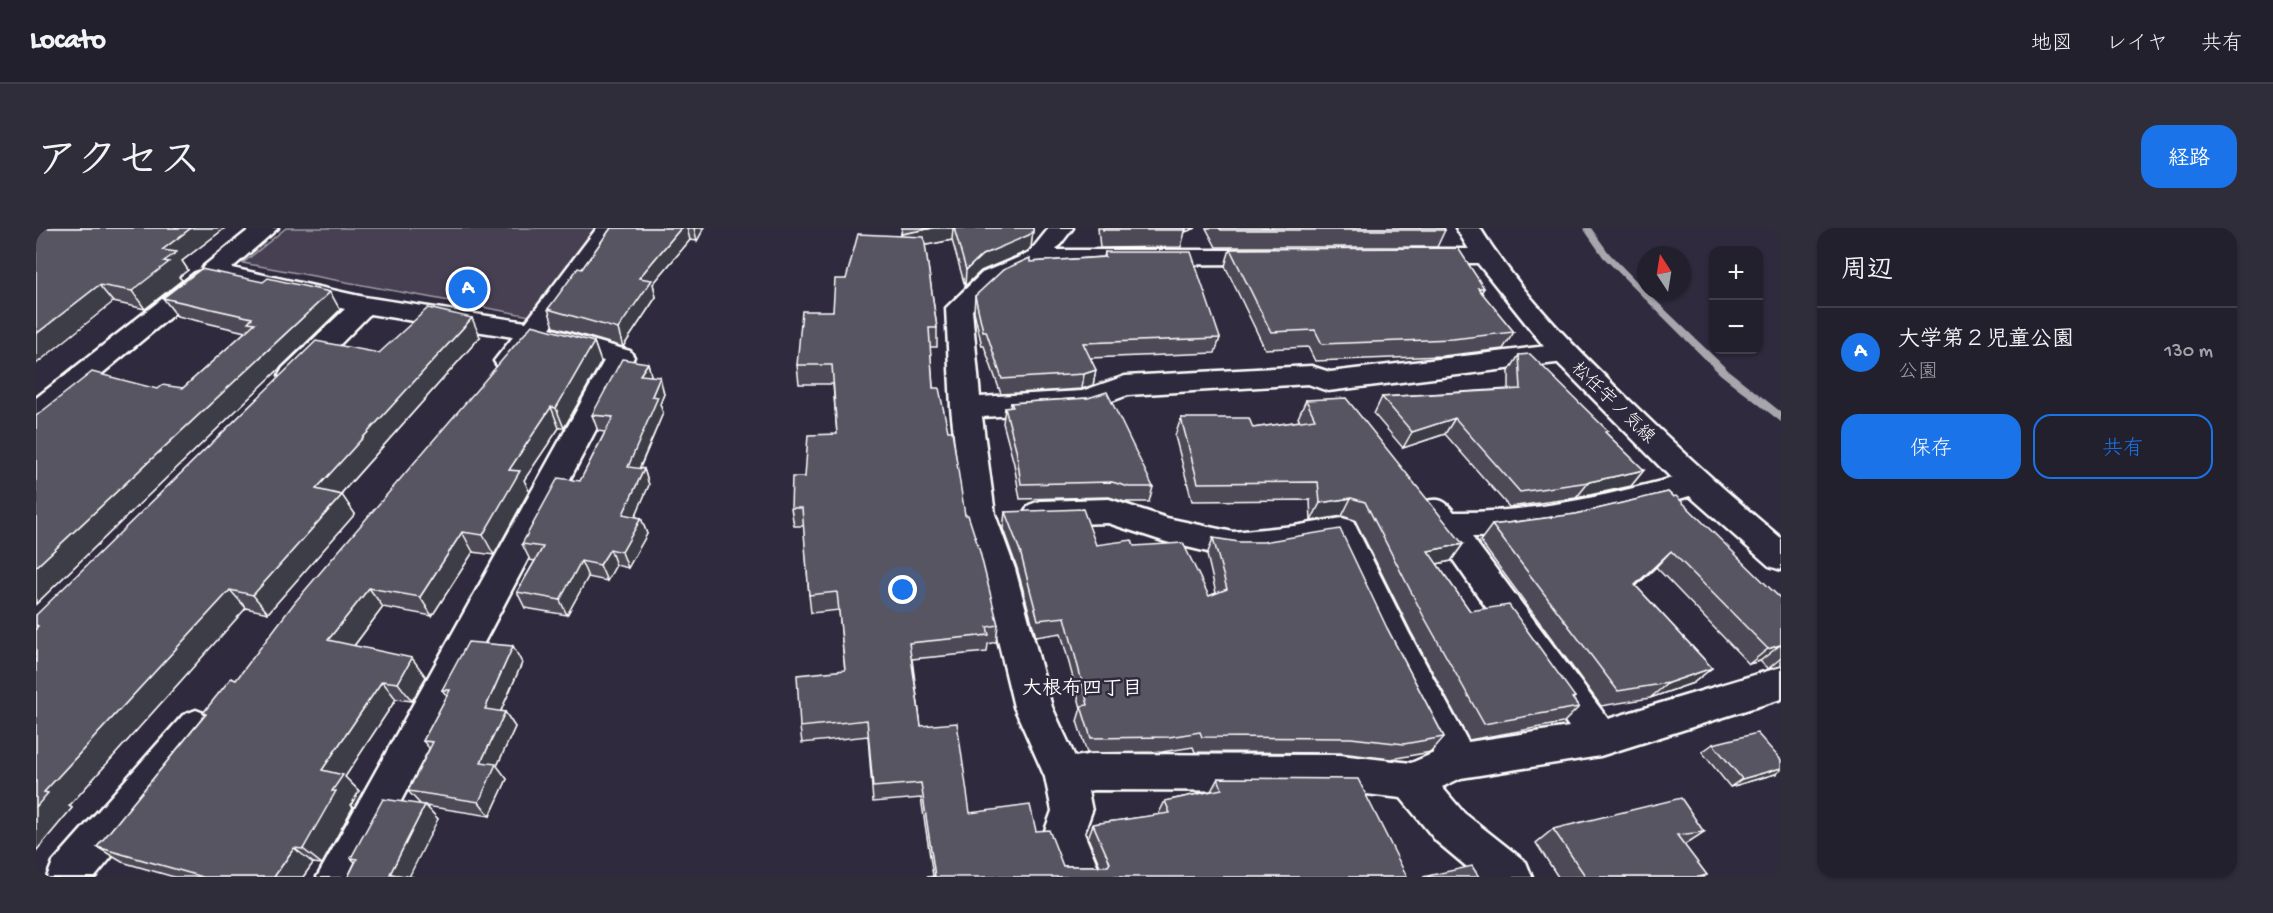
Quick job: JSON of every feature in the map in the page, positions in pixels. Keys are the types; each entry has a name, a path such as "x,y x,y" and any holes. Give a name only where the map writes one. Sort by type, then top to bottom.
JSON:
{"street":[{"path":"36,413 266,228"},
{"path":"486,387 533,332 609,228"},
{"path":"1038,258 1061,228"},
{"name":"松任宇ノ気線","path":"1468,228 1485,256 1564,353 1695,483 1781,557"},
{"path":"1392,256 1485,256"},
{"path":"1081,877 1064,833 1072,811 1065,777 1033,707 998,569 979,514 966,408 959,309 991,278 1038,258 1298,257"},
{"path":"213,272 364,305 533,332 620,357 338,877"},
{"path":"272,396 364,305"},
{"path":"1328,382 1564,353"},
{"path":"966,408 1085,401 1125,386 1311,375 1328,382 1350,409"},
{"path":"1447,524 1498,524 1568,514 1641,499 1695,483"},
{"path":"1418,489 1447,524 1600,739"},
{"path":"979,514 1109,511 1166,530 1233,545 1294,539 1342,530 1396,643 1458,762"},
{"path":"1065,777 1093,772 1340,773 1412,781 1458,762 1600,739 1781,683"},
{"path":"68,877 215,704"},
{"path":"1412,781 1450,827 1511,877"}],"shaded area":[{"path":"286,228 598,228 530,316 243,263"}],"building":[{"path":"191,228 162,250 177,252 164,261 169,262 132,291 99,285 36,334 36,229"},
{"path":"611,228 681,228 639,278 652,280 618,329 548,309 578,268 582,269"},
{"path":"902,228 933,228 901,234"},
{"path":"954,228 1033,228 1033,231 1029,235 982,255 966,270"},
{"path":"1103,228 1185,228 1186,230 1103,230"},
{"path":"1219,228 1444,228 1445,230 1221,230"},
{"path":"858,234 924,237 937,328 929,328 933,388 939,388 948,431 952,431 965,515 968,515 980,552 998,625 987,627 989,635 909,643 921,726 957,723 970,813 1030,805 1036,831 1049,830 1063,866 1108,866 1110,863 1093,824 1170,813 1165,801 1222,789 1218,778 1358,779 1407,877 926,877 935,876 921,783 873,787 867,720 800,727 797,675 845,670 837,592 809,595 802,508 791,508 792,477 805,477 808,435 837,434 832,365 797,365 802,311 833,311 835,279 846,279"},
{"path":"1458,248 1484,288 1478,288 1514,332 1453,339 1322,344 1315,330 1271,332 1230,249"},
{"path":"1105,252 1191,252 1220,338 1083,343 1096,370 1084,374 1002,379 986,331 983,331 975,296 1003,270 1030,258 1030,262 1105,257"},
{"path":"201,269 263,282 268,278 330,292 36,567 36,416 92,372 157,389 162,385 183,388 255,323 248,322 252,318 163,298"},
{"path":"428,308 472,318 316,489 342,495 253,595 230,590 44,792 48,793 36,807 36,628 38,626 36,615 316,341 379,353"},
{"path":"532,325 594,342 556,408 551,407 509,470 520,471 483,535 462,532 420,597 369,588 328,640 412,658 398,683 382,681 322,770 343,775 332,791 336,791 303,849 294,848 274,877 203,877 97,847 206,714 203,713 231,678 236,680 295,602"},
{"path":"1530,354 1644,470 1589,482 1520,492 1455,418 1412,432 1382,397 1521,389 1519,355"},
{"path":"622,359 648,363 640,375 660,377 652,396 658,397 628,467 644,469 623,514 641,518 622,552 610,549 600,565 581,561 560,600 517,592 543,547 522,544 558,478 580,481 613,417 592,415"},
{"path":"1107,392 1153,487 1129,487 1112,482 1021,484 1016,449 1005,408 1013,407 1011,403 1088,398"},
{"path":"1346,398 1463,544 1428,551 1470,611 1509,605 1575,697 1572,698 1579,707 1484,724 1423,615 1365,502 1351,498 1320,503 1318,482 1198,483 1181,418 1249,418 1253,428 1315,419 1306,400"},
{"path":"1668,492 1673,497 1676,496 1781,599 1781,647 1780,645 1768,649 1671,551 1635,585 1712,668 1668,683 1618,691 1492,525 1576,514"},
{"path":"1083,509 1096,545 1132,540 1134,546 1183,543 1209,596 1227,589 1213,538 1239,542 1263,542 1340,529 1387,628 1444,737 1404,744 1351,738 1202,737 1200,732 1169,737 1091,738 1081,706 1088,705 1065,617 1038,620 1020,551 1005,512"},
{"path":"468,642 513,646 485,709 505,712 481,762 496,764 479,802 408,791 433,742 423,741 450,690 442,690"},
{"path":"1757,733 1781,760 1781,768 1742,779 1713,744"},
{"path":"1681,798 1704,832 1677,835 1707,875 1699,877 1586,877 1553,829"},
{"path":"383,799 425,805 390,874 414,877 348,877 357,859 351,858"},
{"path":"1472,866 1479,877 1423,877"}],"waterway":[{"path":"1587,228 1606,255 1724,372 1781,418"}],"place":[{"name":"大学第２児童公園","path":"468,289"}],"district":[{"name":"大根布四丁目","path":"1082,687"}]}
